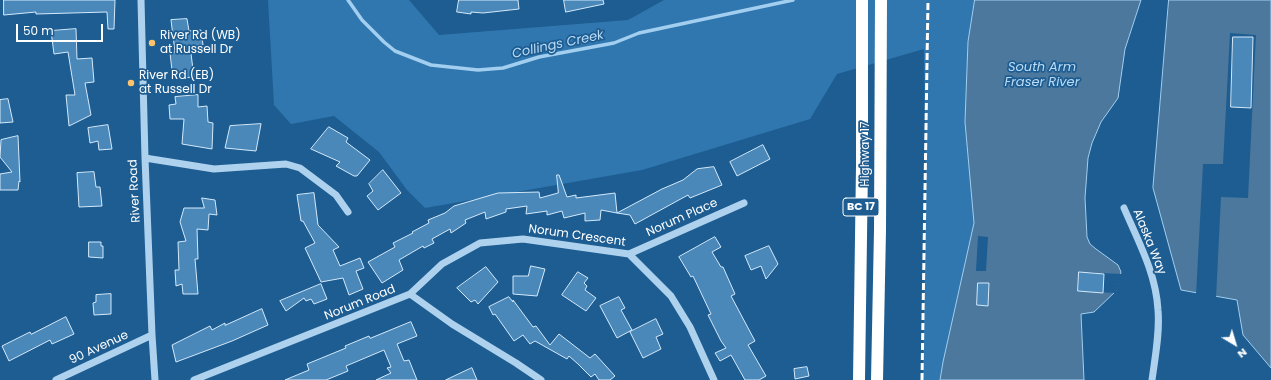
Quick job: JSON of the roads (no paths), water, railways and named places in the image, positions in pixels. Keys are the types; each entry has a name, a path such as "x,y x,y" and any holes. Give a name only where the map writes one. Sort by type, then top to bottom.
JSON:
{"highway":[{"name":"Highway 17","path":"859,380 862,166 862,0"},
{"name":"Highway 17","path":"877,380 882,0"}],"street":[{"name":"River Road","path":"141,0 145,158 155,380"},
{"path":"145,158 214,169 286,164 300,168 336,194 348,212"},
{"name":"Norum Place","path":"629,254 744,203"},
{"name":"Alaska Way","path":"1124,208 1145,255 1154,285 1158,310 1158,340 1152,380"},
{"name":"Norum Crescent","path":"410,294 442,264 480,243 523,239 629,254 671,296 690,327 714,380"},
{"name":"Norum Road","path":"194,380 410,294 452,324 541,380"},
{"name":"90 Avenue","path":"56,380 152,335"}],"water":[{"name":"South Arm Fraser River","path":"975,0 1141,0 1125,49 1118,98 1101,122 1092,143 1088,158 1085,198 1087,237 1090,244 1118,265 1121,272 1116,291 1094,312 1081,314 1084,380 940,380 974,223 965,122 968,42"},
{"path":"1169,0 1271,0 1271,368 1243,335 1237,300 1181,290 1153,188"}],"waterway":[{"name":"Collings Creek","path":"348,0 362,20 395,51 431,65 478,70 503,68 539,57 614,43 639,33 793,0"}],"railway":[{"path":"922,380 928,0"}],"place":[{"name":"River Rd (WB) at Russell Dr","path":"152,43"},
{"name":"River Rd (EB) at Russell Dr","path":"131,83"}]}
